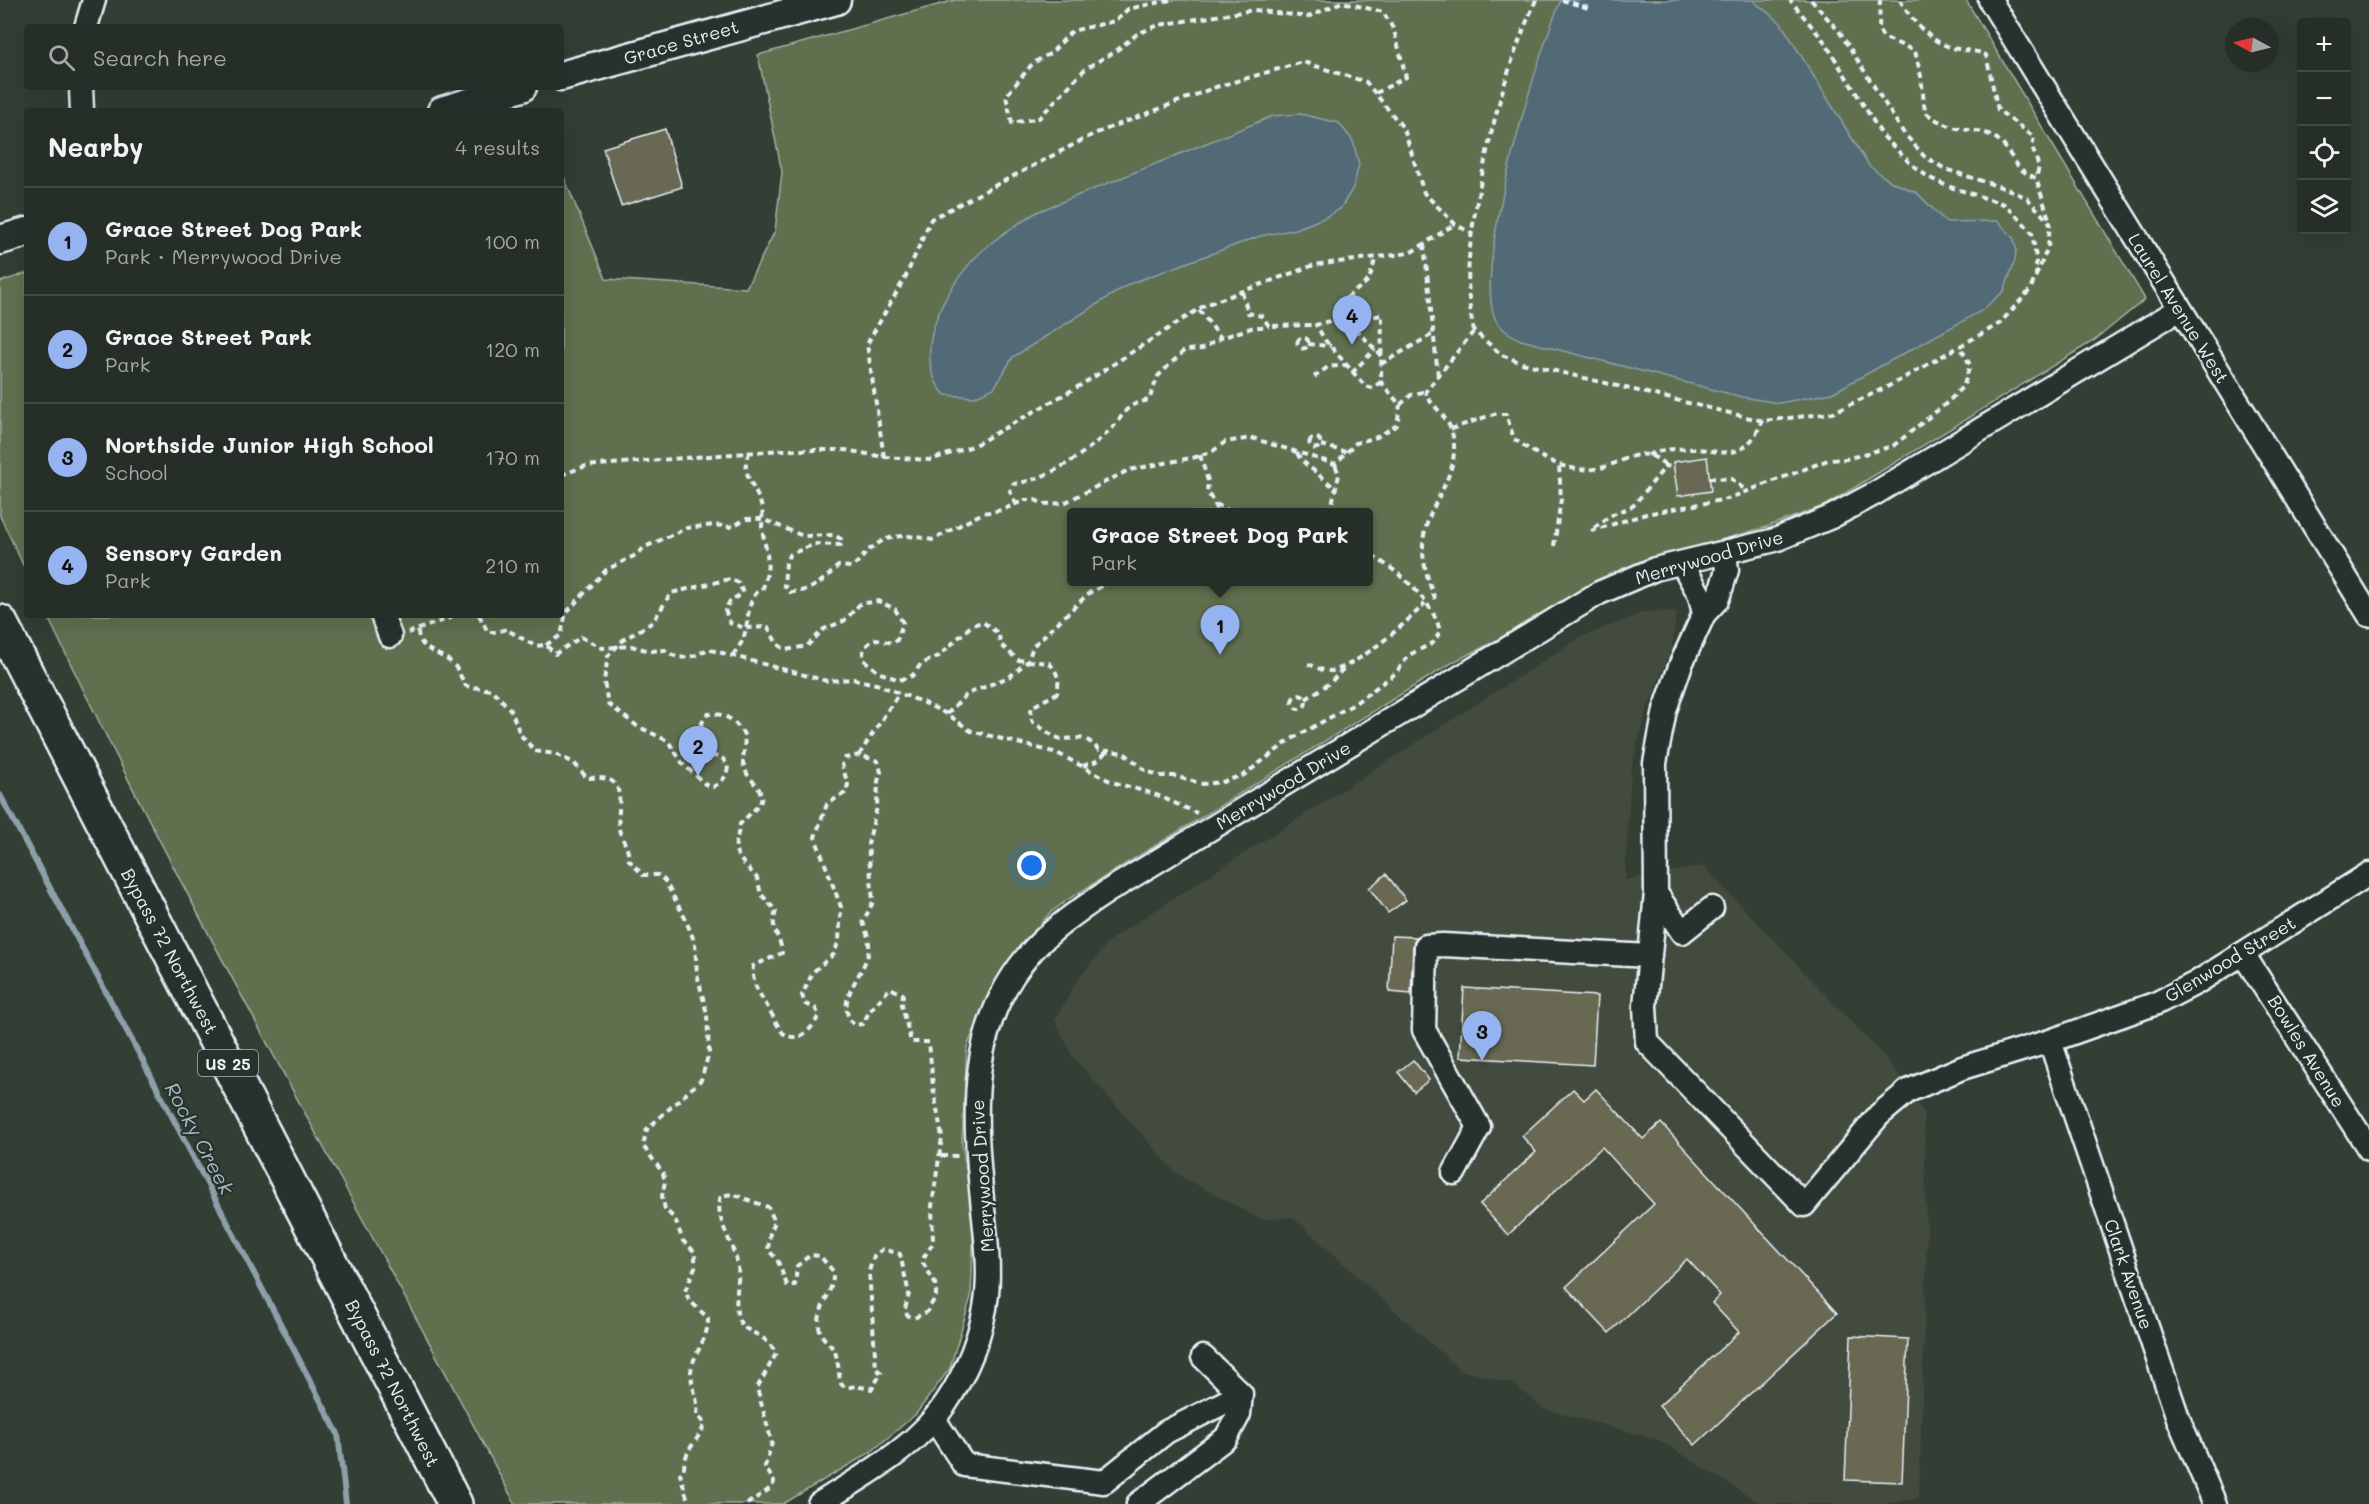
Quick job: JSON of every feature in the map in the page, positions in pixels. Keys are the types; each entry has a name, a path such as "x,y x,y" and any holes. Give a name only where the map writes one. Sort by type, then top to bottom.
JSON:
{"highway":[{"name":"Bypass 72 Northwest","path":"0,622 455,1504"}],"main road":[{"name":"Grace Street","path":"564,75 836,0"},
{"path":"451,108 512,90"},
{"path":"0,240 24,233"}],"street":[{"path":"87,24 94,0"},
{"name":"Laurel Avenue West","path":"1990,0 2369,615"},
{"path":"81,90 82,108"},
{"name":"Merrywood Drive","path":"819,1504 894,1456 934,1419 959,1381 972,1353 987,1296 987,1255 975,1113 976,1078 982,1048 1003,994 1032,950 1059,925 1108,891 1599,593 1632,577 1775,540 1831,517 1874,494 2180,309"},
{"path":"1455,1173 1479,1127 1424,1030 1426,946 1650,956 1656,893 1654,763 1665,710 1681,664 1704,614 1717,600 1722,586 1727,570 1725,553"},
{"path":"1682,563 1700,596 1704,614"},
{"path":"383,618 390,636"},
{"name":"Glenwood Street","path":"1650,956 1645,1006 1647,1042 1804,1205 1856,1140 1908,1091 1962,1068 2050,1041 2157,1003 2243,954 2369,874"},
{"path":"1656,893 1682,932 1712,908"},
{"name":"Bowles Avenue","path":"2243,954 2369,1149"},
{"name":"Clark Avenue","path":"2050,1041 2178,1418 2215,1504"},
{"path":"1203,1357 1241,1395"},
{"path":"934,1419 964,1465 1104,1482 1166,1432 1241,1395"},
{"path":"1139,1502 1226,1438 1239,1414 1241,1395"}],"path":[{"path":"1170,0 1128,9 1115,21 1072,31 1052,53 1033,63 1006,96 1012,123 1039,118 1086,68 1116,51 1137,34 1159,25 1254,10 1308,17 1342,2 1383,12 1395,30 1406,77 1376,93"},
{"path":"1536,0 1501,88 1471,233 1467,276 1474,331 1502,355 1522,363 1763,421 1832,413 1893,384 1999,324 2030,290 2048,248 2050,223 2036,178 2039,167 2032,147 2034,137 1998,110 1986,55 1945,45 1913,21 1900,0"},
{"path":"1562,0 1592,9"},
{"path":"1790,0 1824,41 1882,135 1911,164 1928,177 1947,186 2004,204 2021,220 2032,233 2036,276"},
{"path":"1811,0 1839,31 1903,132 1924,156 1953,172 2010,190 2027,198 2050,223"},
{"path":"1880,0 1879,29 1883,37 1914,51 1921,76 1925,112 1933,118 1961,129 1996,137 2023,173 2036,178"},
{"path":"884,457 867,344 906,276 931,219 1094,134 1216,87 1304,62 1366,82 1404,129 1424,193 1455,224 1471,233"},
{"path":"564,474 586,466 750,452 845,450 884,457 930,460 973,446 1081,385 1199,309 1314,264 1410,254 1455,224"},
{"path":"1424,244 1438,377"},
{"path":"1342,317 1343,301 1369,280 1376,257"},
{"path":"1242,292 1248,313 1262,316 1269,326"},
{"path":"1199,309 1221,338"},
{"path":"1350,321 1382,315 1381,382 1400,405"},
{"path":"1016,504 1010,491 1013,484 1029,482 1076,459 1109,430 1131,404 1149,400 1158,376 1185,350 1202,349 1221,338 1251,328 1316,325 1342,317 1350,321 1382,357"},
{"path":"1316,325 1352,373 1365,386 1372,388 1381,382"},
{"path":"1335,464 1356,443 1377,437 1397,425 1400,405 1411,395 1426,391 1474,331"},
{"path":"1381,364 1433,334"},
{"path":"1308,344 1331,346"},
{"path":"1666,466 1633,506 1613,514 1591,531 1646,514 1727,499 1745,490 1828,460 1845,459 1893,446 1948,402 1964,385 1970,365 1960,346"},
{"path":"1352,373 1375,349"},
{"path":"1314,377 1328,367 1346,365"},
{"path":"1426,391 1426,396 1451,429 1452,451 1449,481 1425,531 1426,576 1435,599"},
{"path":"1451,429 1494,414 1506,414 1514,439 1549,462 1593,469 1637,454 1658,457 1666,466 1674,467"},
{"path":"1647,455 1664,449 1696,449 1728,453 1744,447 1755,437 1763,421"},
{"path":"481,618 488,632 506,629 535,646 546,645 561,635 566,613 606,570 634,556 645,547 687,528 714,525 730,528 746,519 762,519 803,536 834,535 841,539 841,545 814,544 789,555 784,585 790,592 797,592 820,584 838,566 852,567 879,543 895,536 915,536 932,540 983,513 1035,500 1044,504 1064,503 1077,498 1109,478 1129,470 1200,456 1226,442 1252,438 1335,464"},
{"path":"1320,445 1346,452"},
{"path":"733,655 744,638 752,600 757,591 763,588 768,574 769,554 762,507 746,470 746,459 750,452"},
{"path":"1297,452 1301,460 1336,489"},
{"path":"1200,456 1208,481 1207,492 1215,503 1224,508"},
{"path":"1331,508 1339,475 1335,464"},
{"path":"1554,546 1561,498 1559,464"},
{"path":"1709,478 1732,478 1745,490"},
{"path":"1215,503 1216,508"},
{"path":"747,1504 771,1488 774,1482 765,1466 772,1443 757,1388 776,1354 760,1334 746,1329 740,1322 737,1312 738,1268 731,1241 723,1223 721,1196 732,1194 768,1207 775,1222 770,1233 768,1250 777,1259 787,1285 795,1285 797,1266 810,1255 820,1256 833,1271 831,1292 821,1313 819,1324 822,1337 834,1350 841,1384 846,1388 855,1386 872,1389 881,1373 876,1368 875,1360 869,1271 874,1256 883,1250 900,1254 909,1294 905,1309 907,1316 914,1318 927,1312 936,1296 936,1286 923,1263 933,1243 932,1206 942,1137 933,1087 929,1042 911,1042 902,1005 903,994 890,988 869,1012 863,1024 854,1025 848,1018 846,998 868,952 869,939 864,922 873,902 868,844 877,807 878,781 881,772 878,761 859,755 845,758 842,765 848,785 845,793 827,804 818,824 815,837 841,908 839,940 834,954 813,972 802,995 805,1004 815,1008 819,1015 813,1028 802,1035 791,1037 782,1032 756,989 752,976 753,966 782,953 782,946 773,931 776,911 761,894 757,878 739,858 735,848 740,824 760,804 762,797 747,774 743,762 745,736 728,717 718,713 708,714 699,734 700,743 705,753 723,759 728,765 727,775 722,782 713,787 705,784 683,764 668,741 637,726 608,704 604,681 608,656 653,622 671,593 730,579 739,583 743,593 730,601 725,610 725,616 730,623 745,628 768,627 777,644 786,650 807,646 824,629 844,621 860,604 878,601 895,609 903,623 897,640 892,643 876,639 867,644 862,651 863,659 878,672 899,680 912,676 921,664 939,656 972,625 984,622 999,634 1000,644 1018,660 1049,663 1055,670 1059,683 1057,693 1032,706 1030,715 1033,722 1061,739 1080,738 1089,741 1099,750 1124,753 1145,770 1160,776 1174,776 1203,784 1244,775 1290,740 1354,704 1396,673 1408,656 1432,643 1440,632 1438,621 1398,572 1373,557"},
{"path":"947,714 967,693 1009,677 1028,661 1033,646 1089,593 1102,586"},
{"path":"1306,699 1331,682 1344,668 1393,634 1425,603"},
{"path":"390,636 418,631 450,618"},
{"path":"418,631 418,639 427,650 453,665 466,686 492,690 511,710 519,734 535,751 555,754 574,763 587,778 609,779 614,783 620,804 619,830 628,846 629,860 643,875 658,875 665,881 686,918 695,943 697,974 707,1014 709,1053 701,1080 647,1128 643,1146 663,1173 665,1182 662,1196 665,1209 675,1219 684,1241 695,1252 695,1267 685,1291 689,1300 708,1318 706,1336 691,1372 699,1401 697,1415 705,1423 701,1435 684,1455 684,1470 680,1474 689,1504"},
{"path":"546,645 555,654 581,637 602,648 631,646 650,651 665,650 671,656 684,658 700,654 707,649 827,681 853,679 899,693 947,714 971,731 1057,753 1112,782 1186,806 1213,828"},
{"path":"1308,664 1328,672 1344,668"},
{"path":"859,755 899,693"},
{"path":"1082,766 1097,760 1108,750"}],"shaded area":[{"path":"1677,611 1672,647 1645,715 1631,770 1625,880 1704,866 1892,1065 1924,1114 1927,1234 1919,1498 1886,1504 1761,1504 1657,1439 1543,1409 1514,1384 1460,1370 1292,1217 1262,1220 1177,1174 1072,1056 1055,1020 1076,982 1112,938 1581,637 1644,612"}],"green space":[{"path":"955,0 1966,0 2145,299 2095,340 1826,505 1766,527 1676,553 1455,661 1070,898 1050,913 1009,961 989,995 967,1047 962,1143 974,1221 971,1297 950,1368 916,1414 871,1452 783,1504 515,1504 217,951 102,728 48,618 564,618 564,177 606,279 746,288 775,231 782,172 758,55"},
{"path":"24,274 24,567 0,516 0,282"}],"water":[{"path":"1561,0 1752,0 1781,23 1869,166 1890,181 1917,193 1946,222 1998,221 2014,239 2015,260 2004,291 1981,311 1832,393 1779,403 1742,397 1521,340 1509,333 1502,328 1494,316 1490,289 1500,207 1537,66"},
{"path":"1300,114 1339,123 1353,141 1359,164 1353,188 1340,209 1296,229 1260,236 1129,284 1013,357 994,388 974,397 945,395 934,378 930,359 931,339 937,318 957,280 970,263 990,244 1037,212 1273,116"}],"building":[{"path":"665,129 682,187 621,206 603,148"},
{"path":"1707,457 1711,491 1678,496 1673,462"},
{"path":"1386,874 1406,900 1388,913 1369,888"},
{"path":"1392,936 1416,937 1413,946 1411,994 1389,992"},
{"path":"1464,988 1597,996 1593,1065 1460,1057"},
{"path":"1413,1060 1429,1080 1414,1092 1398,1072"},
{"path":"1573,1089 1584,1100 1596,1089 1643,1139 1661,1123 1837,1313 1695,1445 1659,1406 1739,1332 1712,1303 1720,1295 1687,1259 1609,1333 1566,1287 1654,1204 1602,1147 1508,1235 1480,1204 1536,1152 1522,1136"},
{"path":"1851,1336 1908,1339 1902,1482 1845,1480"}],"waterway":[{"name":"Rocky Creek","path":"0,795 143,1061 338,1434 346,1504"}],"place":[{"name":"Sensory Garden","path":"1352,345"},
{"name":"Grace Street Dog Park","path":"1220,655"},
{"name":"Grace Street Park","path":"698,776"},
{"name":"Northside Junior High School","path":"1482,1061"}]}
